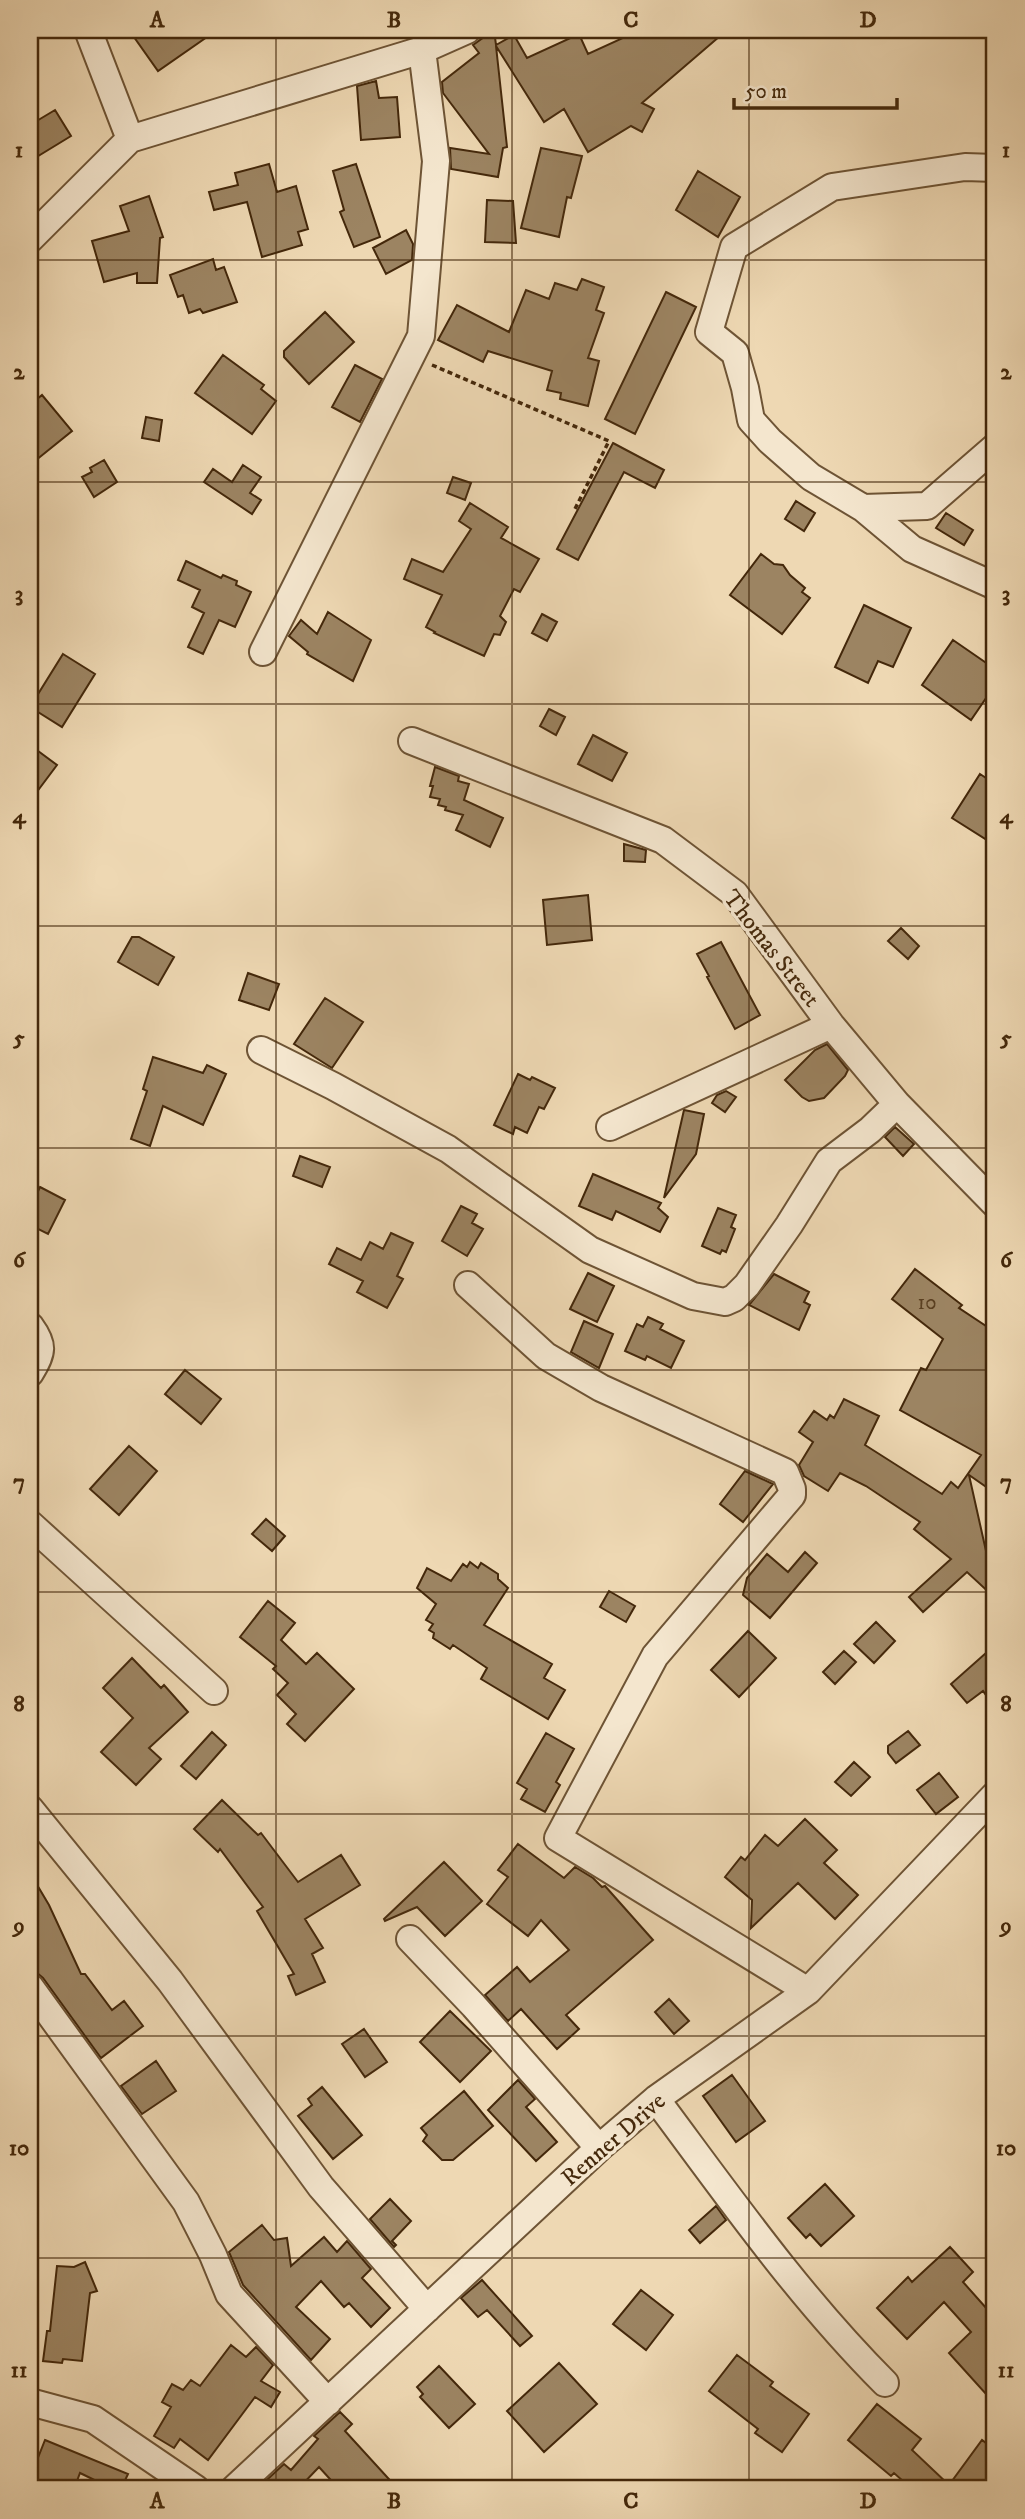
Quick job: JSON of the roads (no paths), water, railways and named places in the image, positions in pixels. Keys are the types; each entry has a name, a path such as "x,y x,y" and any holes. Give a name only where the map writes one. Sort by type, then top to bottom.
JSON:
{"street":[{"path":"88,30 130,139"},
{"path":"30,239 130,139 422,50 467,30"},
{"path":"263,652 421,336 436,161 422,50"},
{"path":"995,168 965,167 832,187 734,247 709,332 734,353 751,420 770,441 811,477 863,508 912,549 995,586"},
{"path":"863,508 927,506 995,447"},
{"name":"Thomas Street","path":"412,741 663,840 735,894 831,1025 897,1104 995,1204"},
{"path":"610,1127 831,1025"},
{"path":"261,1049 448,1149 590,1250 693,1296 725,1303 747,1284 789,1225 829,1161 870,1130 897,1104"},
{"path":"468,1285 546,1356 601,1388 785,1472 792,1495 655,1656 558,1838 808,1991"},
{"path":"30,1325 40,1340 40,1357 30,1373"},
{"path":"30,1524 214,1691"},
{"name":"Renner Drive","path":"233,2489 599,2148 656,2099 808,1991 995,1795"},
{"path":"30,1809 170,1981 321,2187 427,2308"},
{"path":"410,1939 474,2006 599,2148"},
{"path":"30,1987 186,2202 229,2294 328,2402"},
{"path":"656,2099 789,2277 845,2343 885,2383"},
{"path":"30,2402 93,2419 196,2489"}]}
